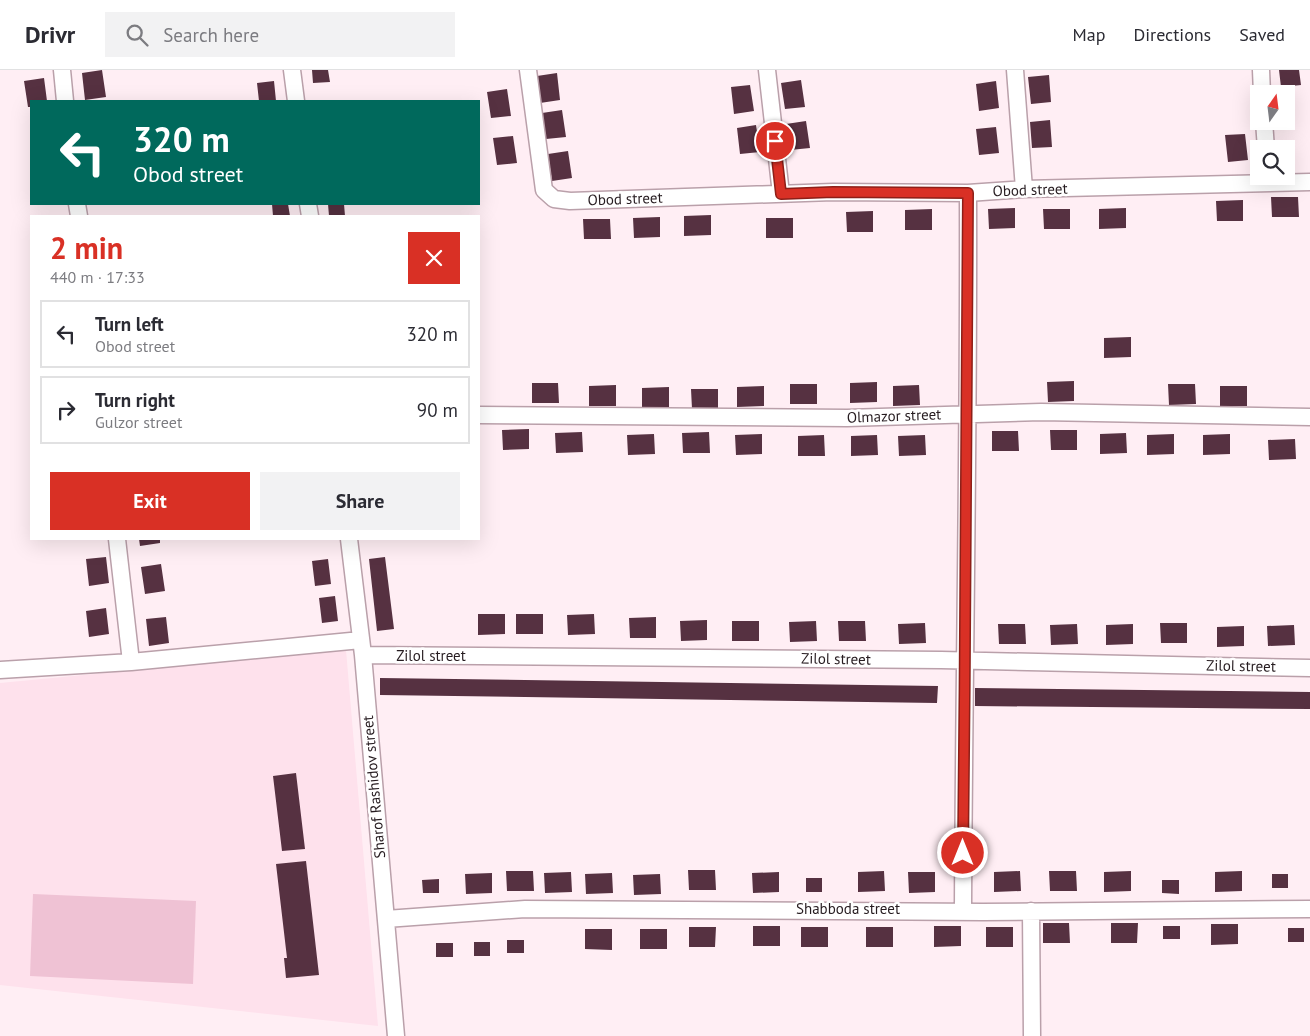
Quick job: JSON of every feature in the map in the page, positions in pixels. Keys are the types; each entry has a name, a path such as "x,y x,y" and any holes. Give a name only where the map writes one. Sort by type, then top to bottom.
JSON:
{"street":[{"path":"62,70 65,100"},
{"path":"292,70 296,100"},
{"name":"Obod street","path":"528,70 544,190 554,199 570,202 833,192 968,193 1024,189 1250,181"},
{"path":"767,70 781,194"},
{"path":"1015,70 1024,189"},
{"path":"1261,70 1262,85"},
{"name":"Obod street","path":"1295,181 1310,182"},
{"path":"963,910 964,661 969,413 968,193"},
{"name":"Olmazor street","path":"480,415 847,418 969,413 1148,412 1310,417"},
{"path":"117,540 131,662"},
{"name":"Sharof Rashidov street","path":"349,540 362,647 396,1036"},
{"name":"Zilol street","path":"0,670 362,647 1310,668"},
{"name":"Shabboda street","path":"386,919 525,909 1031,911 1310,909"},
{"path":"1031,911 1032,1036"}],"shaded area":[{"path":"346,650 378,1026 0,985 0,683"},
{"path":"33,894 196,901 193,984 30,976"}],"building":[{"path":"102,70 106,97 85,100 82,73"},
{"path":"312,70 328,70 330,82 313,83"},
{"path":"1279,70 1299,70 1301,85 1281,85"},
{"path":"557,73 560,100 540,103 537,76"},
{"path":"1049,75 1051,102 1031,104 1028,77"},
{"path":"44,78 47,100 30,100 30,107 28,107 24,81"},
{"path":"801,80 805,107 785,109 781,83"},
{"path":"274,81 276,100 259,100 257,83"},
{"path":"996,81 999,108 979,111 976,84"},
{"path":"750,85 754,111 734,114 731,87"},
{"path":"507,89 511,116 491,118 487,92"},
{"path":"562,110 566,137 546,139 542,113"},
{"path":"1050,120 1052,147 1032,148 1030,122"},
{"path":"806,121 810,148 790,150 786,124"},
{"path":"756,125 760,152 740,154 737,128"},
{"path":"996,127 999,153 979,155 976,129"},
{"path":"1245,134 1248,160 1228,162 1225,135"},
{"path":"513,136 517,163 497,165 493,138"},
{"path":"568,151 572,178 552,181 548,154"},
{"path":"1271,197 1298,197 1299,217 1272,217"},
{"path":"1243,200 1243,221 1217,221 1216,201"},
{"path":"272,205 288,205 290,215 273,215"},
{"path":"328,205 344,205 345,215 329,215"},
{"path":"1015,208 1015,228 989,229 988,209"},
{"path":"1126,208 1126,228 1099,229 1099,209"},
{"path":"932,209 932,230 905,230 905,210"},
{"path":"1043,209 1070,209 1070,229 1044,229"},
{"path":"873,211 873,232 847,232 846,212"},
{"path":"711,215 711,235 684,236 684,216"},
{"path":"660,217 660,237 634,238 633,218"},
{"path":"766,218 793,218 793,238 766,238"},
{"path":"583,219 610,219 611,239 584,239"},
{"path":"1131,337 1131,357 1104,358 1104,338"},
{"path":"1074,381 1074,401 1048,402 1047,382"},
{"path":"877,382 877,402 850,403 850,383"},
{"path":"532,383 558,383 559,403 532,403"},
{"path":"790,384 817,384 817,404 790,404"},
{"path":"1168,384 1195,384 1196,404 1169,405"},
{"path":"616,385 616,406 589,406 589,386"},
{"path":"919,385 920,405 893,406 893,386"},
{"path":"764,386 764,406 737,407 737,387"},
{"path":"1220,386 1247,386 1247,406 1220,406"},
{"path":"669,387 669,407 642,408 642,388"},
{"path":"691,389 718,389 718,409 692,409"},
{"path":"529,429 529,449 503,450 502,430"},
{"path":"1050,430 1077,430 1077,450 1051,450"},
{"path":"992,431 1018,431 1019,451 992,451"},
{"path":"582,432 583,452 556,453 555,433"},
{"path":"709,432 710,453 683,453 682,433"},
{"path":"1126,433 1127,453 1100,454 1100,434"},
{"path":"654,434 655,454 628,455 627,435"},
{"path":"762,434 762,454 736,455 735,435"},
{"path":"1174,434 1174,454 1147,455 1147,435"},
{"path":"1230,434 1230,454 1203,455 1203,435"},
{"path":"824,435 825,456 798,456 798,436"},
{"path":"877,435 878,455 851,456 851,436"},
{"path":"925,435 926,455 899,456 898,436"},
{"path":"1295,439 1296,459 1269,460 1268,440"},
{"path":"139,540 160,540 160,543 140,546"},
{"path":"106,557 109,583 89,586 86,559"},
{"path":"385,557 394,629 377,631 369,559"},
{"path":"328,559 331,584 315,586 312,561"},
{"path":"161,564 165,591 145,594 141,567"},
{"path":"335,596 338,621 322,623 319,598"},
{"path":"106,608 109,634 89,637 86,611"},
{"path":"478,614 505,614 505,634 478,635"},
{"path":"516,614 543,614 543,634 516,634"},
{"path":"594,614 595,634 568,635 567,615"},
{"path":"166,617 169,643 149,646 146,619"},
{"path":"656,617 656,638 630,638 629,618"},
{"path":"707,620 707,640 681,641 680,621"},
{"path":"732,621 759,621 759,641 732,641"},
{"path":"816,621 817,641 790,642 789,622"},
{"path":"838,621 865,621 866,641 839,641"},
{"path":"925,623 926,643 899,644 898,624"},
{"path":"1160,623 1187,623 1187,643 1161,643"},
{"path":"998,624 1025,624 1026,644 999,644"},
{"path":"1077,624 1078,644 1051,645 1050,625"},
{"path":"1133,624 1133,644 1106,645 1106,625"},
{"path":"1294,625 1295,645 1268,646 1267,626"},
{"path":"1244,626 1244,646 1217,647 1217,627"},
{"path":"380,678 938,686 937,703 380,695"},
{"path":"975,688 1310,692 1310,709 975,706"},
{"path":"296,773 305,849 282,851 273,776"},
{"path":"306,861 319,975 286,978 284,958 287,958 276,864"},
{"path":"688,870 715,870 716,890 689,890"},
{"path":"506,871 533,871 534,891 507,891"},
{"path":"884,871 885,891 858,892 858,872"},
{"path":"1020,871 1021,891 994,892 994,872"},
{"path":"1049,871 1076,871 1077,891 1050,891"},
{"path":"1131,871 1131,891 1104,892 1104,872"},
{"path":"1242,871 1242,891 1215,892 1215,872"},
{"path":"571,872 572,892 545,893 544,873"},
{"path":"779,872 779,892 753,893 752,873"},
{"path":"908,872 935,872 935,892 909,893"},
{"path":"492,873 492,893 466,894 465,874"},
{"path":"612,873 613,893 586,894 585,874"},
{"path":"660,874 661,894 634,895 633,875"},
{"path":"1272,874 1288,874 1288,888 1272,888"},
{"path":"806,878 822,878 822,892 806,892"},
{"path":"439,879 439,893 423,893 422,880"},
{"path":"1162,880 1179,880 1179,894 1162,893"},
{"path":"1043,923 1069,923 1070,943 1043,943"},
{"path":"1111,923 1138,923 1137,943 1111,943"},
{"path":"1211,924 1238,924 1238,944 1211,945"},
{"path":"753,926 780,926 780,946 753,946"},
{"path":"934,926 961,926 961,946 934,947"},
{"path":"1163,926 1180,926 1180,939 1163,939"},
{"path":"689,927 716,927 715,947 689,947"},
{"path":"801,927 828,927 828,947 801,947"},
{"path":"866,927 893,927 893,947 866,947"},
{"path":"986,927 1013,927 1013,947 986,947"},
{"path":"1288,928 1304,928 1304,942 1288,942"},
{"path":"585,929 612,929 612,950 585,949"},
{"path":"640,929 667,929 667,949 640,949"},
{"path":"507,940 524,940 524,953 507,953"},
{"path":"474,942 490,942 490,956 474,956"},
{"path":"436,943 453,943 453,957 436,957"}],"route":[{"path":"775,141 781,194 833,192 968,193 969,413 964,661 963,853"}]}
